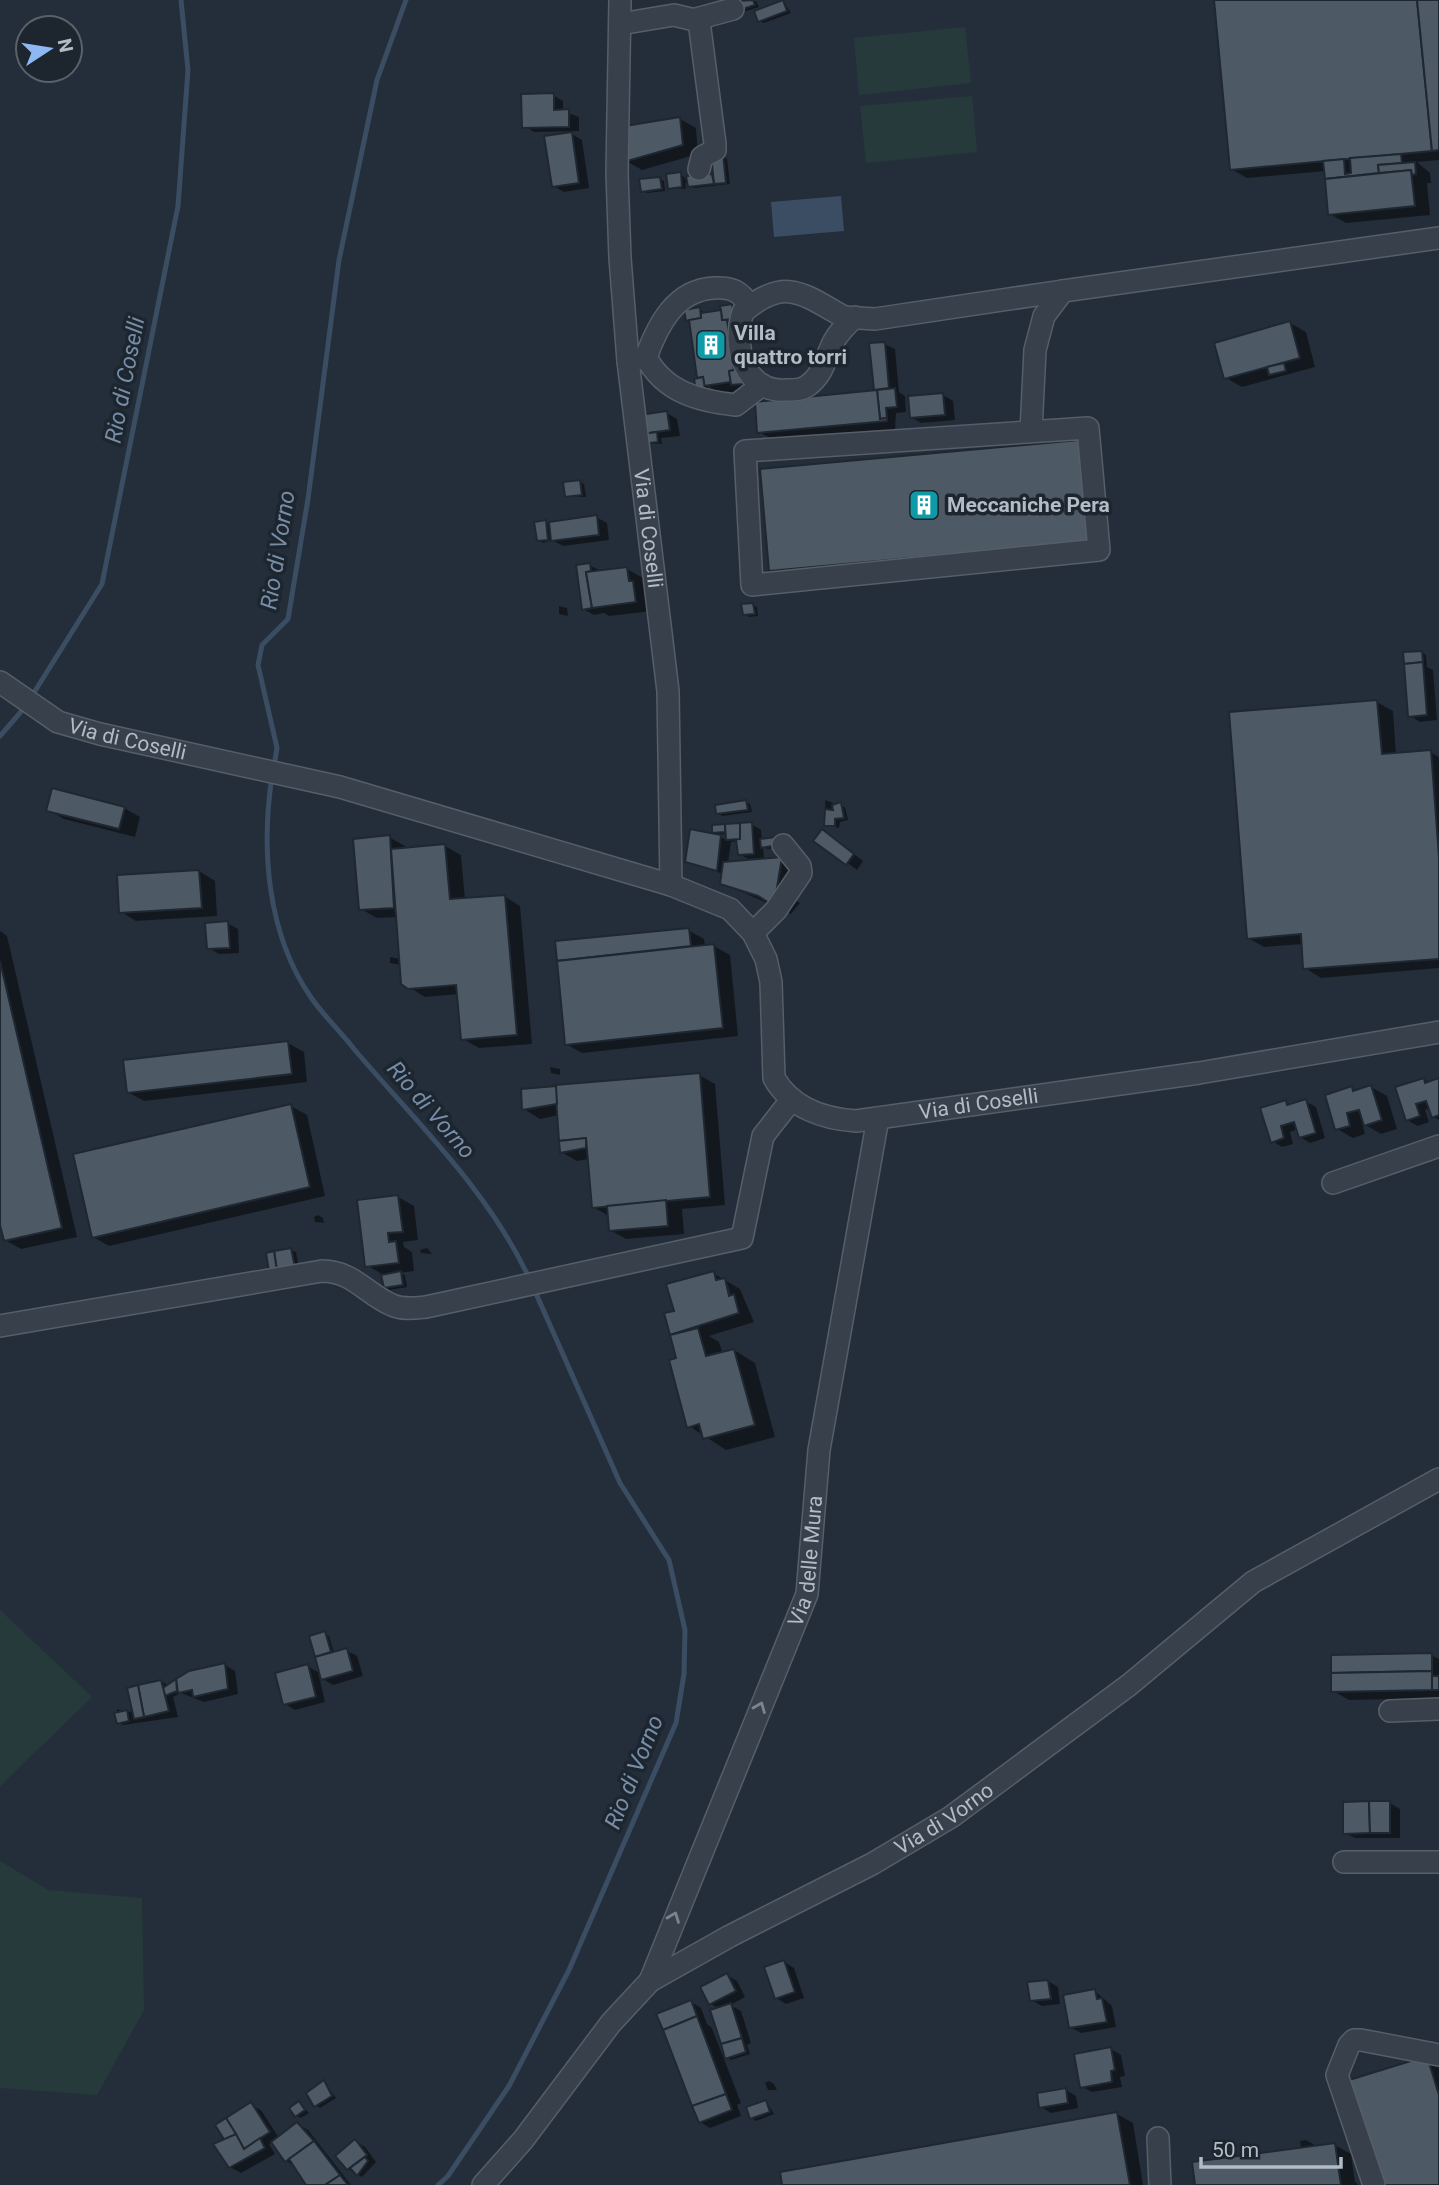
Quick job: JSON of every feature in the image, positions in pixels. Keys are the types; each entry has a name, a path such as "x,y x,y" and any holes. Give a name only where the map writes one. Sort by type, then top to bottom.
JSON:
{"street":[{"name":"Via di Coselli","path":"620,0 617,173 668,691 671,885"},
{"path":"620,24 674,15 696,19 733,9"},
{"path":"696,19 702,26 701,42 715,144 715,150 702,157 699,169"},
{"path":"855,317 834,341 823,367 811,384 800,390 781,391 762,386 747,371 740,349 741,318 750,306 789,289 810,296 844,317 855,317 875,319 1439,239"},
{"path":"750,306 741,293 731,289 691,293 679,299 637,359 686,395 699,399 736,405 762,386"},
{"path":"1031,431 1035,350 1044,316 1063,291"},
{"path":"1088,428 1099,550 752,584 745,451 1031,431 1088,428"},
{"name":"Via di Coselli","path":"8,688 58,722 100,734 296,776 671,885 730,909 753,933 766,959 771,982 774,1078 781,1091 830,1119 877,1118 1199,1073 1439,1032"},
{"path":"753,933 776,909 801,873 800,866 783,845"},
{"path":"0,1326 322,1271 338,1271 391,1305 405,1308 742,1238 762,1136 792,1099"},
{"name":"Via delle Mura","path":"650,1981 807,1594 820,1450 877,1118"},
{"path":"1333,1183 1439,1146"},
{"name":"Via di Vorno","path":"483,2185 523,2140 611,2023 650,1981 730,1936 872,1864 951,1817 1129,1685 1253,1582 1439,1479"},
{"path":"1390,1711 1439,1709"},
{"path":"1345,1862 1439,1862"},
{"path":"1374,2185 1337,2075 1349,2045 1354,2040 1361,2040 1439,2055"},
{"path":"1158,2138 1160,2185"}],"green space":[{"path":"965,27 971,83 859,95 854,38"},
{"path":"972,96 977,152 866,163 860,106"},
{"path":"0,1610 92,1697 0,1786"},
{"path":"0,1861 48,1890 142,1898 144,2010 97,2095 0,2088"}],"water":[{"path":"841,196 844,231 774,237 771,202"}],"building":[{"path":"753,0 755,5 740,10 737,1"},
{"path":"783,0 787,11 758,22 754,11"},
{"path":"1214,0 1417,0 1432,151 1230,170"},
{"path":"1417,0 1439,0 1439,150 1432,151"},
{"path":"554,93 554,110 569,109 569,127 522,128 521,94"},
{"path":"680,117 683,145 624,162 625,126"},
{"path":"572,132 579,183 552,187 544,136"},
{"path":"723,154 726,183 714,184 711,155"},
{"path":"1401,154 1402,163 1378,165 1379,173 1325,179 1323,161 1344,159 1345,174 1351,173 1350,158"},
{"path":"1415,162 1416,174 1412,175 1411,170 1379,173 1378,165"},
{"path":"1411,170 1415,206 1328,215 1325,179"},
{"path":"681,172 682,187 668,189 666,174"},
{"path":"712,174 714,184 688,187 686,176"},
{"path":"660,177 662,189 641,192 639,179"},
{"path":"732,304 735,319 722,320 720,306"},
{"path":"700,307 701,318 686,321 684,310"},
{"name":"Villa quattro torri","path":"721,310 722,320 727,320 734,370 729,371 731,382 704,386 703,377 697,378 689,320 701,318 701,313"},
{"path":"1290,321 1300,358 1224,379 1214,343"},
{"path":"885,342 889,388 874,390 869,343"},
{"path":"1284,363 1286,371 1269,375 1267,367"},
{"path":"740,369 743,384 731,385 729,371"},
{"path":"703,377 705,389 696,391 694,379"},
{"path":"895,388 897,407 886,408 887,418 880,419 877,390"},
{"path":"877,390 880,419 887,418 887,421 757,433 755,402"},
{"path":"943,393 945,415 910,418 908,396"},
{"path":"667,411 670,430 642,434 639,415"},
{"path":"657,432 658,442 643,444 642,434"},
{"name":"Meccaniche Pera","path":"1079,440 1088,542 769,571 760,469"},
{"path":"580,480 582,495 565,497 563,482"},
{"path":"597,515 599,535 551,541 549,522"},
{"path":"546,520 548,540 537,541 534,522"},
{"path":"590,563 591,571 586,572 592,608 582,610 576,565"},
{"path":"627,567 629,581 633,581 636,602 592,608 586,572"},
{"path":"753,603 755,614 743,615 741,604"},
{"path":"1422,651 1423,662 1404,664 1403,652"},
{"path":"1423,662 1427,715 1408,717 1404,664"},
{"path":"1377,700 1382,754 1431,750 1439,857 1439,959 1303,969 1301,934 1247,939 1229,712"},
{"path":"52,788 125,807 119,829 46,811"},
{"path":"746,800 748,810 716,814 715,805"},
{"path":"841,802 844,818 835,819 835,826 824,826 825,809 833,810 832,805"},
{"path":"752,822 754,854 738,855 736,839 740,839 740,823"},
{"path":"740,823 740,839 726,840 725,824"},
{"path":"725,824 725,832 712,833 712,825"},
{"path":"690,829 721,835 717,871 685,862"},
{"path":"822,829 854,854 846,865 813,841"},
{"path":"390,835 394,908 359,910 353,839"},
{"path":"776,837 778,845 761,848 760,839"},
{"path":"445,844 450,899 505,895 517,1035 461,1040 456,985 408,989 401,984 391,849"},
{"path":"782,857 774,906 758,896 720,884 723,862"},
{"path":"199,870 202,908 119,913 117,875"},
{"path":"228,921 230,948 207,949 205,923"},
{"path":"689,928 691,946 557,961 555,941"},
{"path":"714,944 723,1028 565,1045 557,961"},
{"path":"0,961 62,1228 4,1241 0,1225"},
{"path":"288,1041 292,1074 127,1093 123,1060"},
{"path":"700,1073 710,1197 592,1208 586,1138 559,1141 555,1085"},
{"path":"1424,1078 1425,1083 1439,1078 1439,1115 1432,1118 1426,1101 1416,1104 1420,1116 1406,1121 1395,1087"},
{"path":"1371,1085 1382,1120 1364,1126 1359,1110 1347,1113 1350,1126 1335,1130 1325,1095 1352,1086 1353,1091"},
{"path":"556,1086 557,1104 522,1110 521,1089"},
{"path":"1306,1099 1316,1133 1299,1138 1294,1122 1281,1126 1284,1138 1271,1143 1260,1108 1286,1100 1287,1105"},
{"path":"291,1104 310,1187 92,1238 73,1154"},
{"path":"586,1138 586,1148 560,1153 559,1141"},
{"path":"398,1195 403,1232 388,1233 389,1242 396,1241 399,1263 365,1267 357,1200"},
{"path":"666,1200 668,1226 609,1231 607,1206"},
{"path":"291,1248 295,1267 277,1271 274,1251"},
{"path":"274,1251 277,1271 269,1272 266,1253"},
{"path":"401,1271 403,1285 384,1288 381,1275"},
{"path":"714,1271 716,1280 725,1278 729,1296 734,1294 739,1313 670,1335 664,1313 674,1311 666,1284"},
{"path":"698,1328 706,1356 734,1349 755,1425 703,1439 699,1424 687,1428 669,1360 676,1358 670,1335"},
{"path":"325,1631 331,1652 315,1657 309,1636"},
{"path":"347,1648 353,1671 321,1680 315,1657"},
{"path":"1432,1653 1432,1671 1331,1673 1331,1655"},
{"path":"225,1663 228,1689 193,1697 192,1690 178,1693 176,1679 189,1671"},
{"path":"308,1664 316,1697 283,1705 275,1673"},
{"path":"1432,1671 1432,1690 1331,1692 1331,1673"},
{"path":"1432,1676 1439,1676 1439,1690 1432,1690"},
{"path":"176,1679 177,1691 165,1696 163,1688"},
{"path":"161,1680 169,1711 144,1717 138,1685"},
{"path":"138,1685 144,1717 134,1719 127,1688"},
{"path":"127,1710 129,1721 117,1724 114,1713"},
{"path":"1369,1801 1370,1833 1343,1834 1343,1802"},
{"path":"1369,1801 1390,1801 1390,1833 1370,1833"},
{"path":"784,1960 795,1992 775,1999 764,1967"},
{"path":"727,1973 736,1991 709,2005 700,1987"},
{"path":"1048,1980 1051,1999 1030,2001 1027,1982"},
{"path":"1095,1989 1097,1999 1102,1998 1107,2022 1069,2028 1063,1995"},
{"path":"691,2000 697,2016 663,2030 656,2014"},
{"path":"731,2003 742,2038 721,2044 710,2010"},
{"path":"697,2016 726,2094 692,2106 663,2030"},
{"path":"742,2038 746,2052 725,2059 721,2044"},
{"path":"1111,2047 1115,2070 1111,2071 1112,2082 1080,2088 1074,2054"},
{"path":"1427,2056 1439,2095 1439,2185 1382,2185 1349,2080"},
{"path":"324,2080 332,2096 314,2107 306,2093"},
{"path":"1066,2088 1068,2103 1039,2108 1037,2093"},
{"path":"726,2094 732,2110 699,2123 692,2106"},
{"path":"766,2100 770,2112 750,2119 746,2107"},
{"path":"299,2101 305,2110 295,2117 289,2108"},
{"path":"251,2102 270,2132 244,2149 226,2118"},
{"path":"1117,2112 1130,2185 782,2185 780,2172"},
{"path":"226,2118 236,2134 225,2141 215,2125"},
{"path":"297,2122 314,2141 285,2162 271,2142"},
{"path":"236,2134 244,2149 260,2138 265,2148 229,2168 213,2144"},
{"path":"355,2139 367,2155 347,2170 335,2156"},
{"path":"314,2141 340,2175 325,2185 306,2185 289,2159"},
{"path":"1335,2143 1341,2185 1195,2185 1192,2162"},
{"path":"365,2157 368,2161 357,2176 350,2168"},
{"path":"340,2175 348,2185 325,2185"}],"waterway":[{"name":"Rio di Coselli","path":"30,699 102,584 178,206 188,70 181,0"},
{"name":"Rio di Vorno","path":"274,766 277,748 258,665 262,645 288,619 308,499 339,260 377,80 406,0"},
{"name":"Rio di Coselli","path":"0,736 25,707"},
{"name":"Rio di Vorno","path":"272,776 267,832 271,890 284,945 296,971 320,1009 473,1187 494,1217 530,1280"},
{"name":"Rio di Vorno","path":"438,2185 448,2176 509,2086 569,1970 676,1723 684,1674 685,1630 669,1560 620,1483 534,1289"}],"place":[{"name":"Villa quattro torri","path":"711,345"},
{"name":"Meccaniche Pera","path":"924,505"}]}
